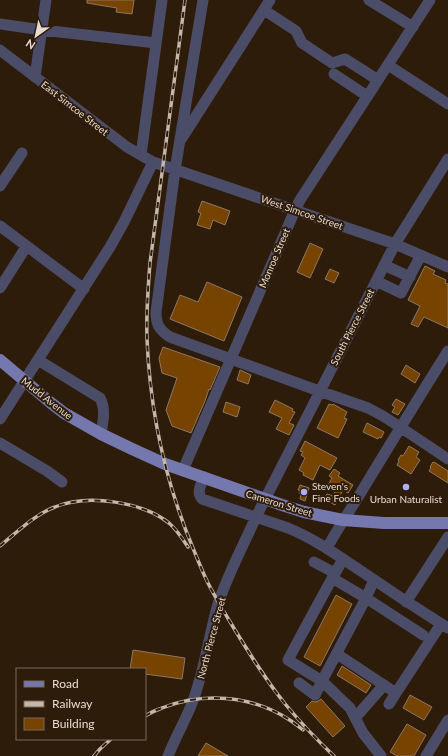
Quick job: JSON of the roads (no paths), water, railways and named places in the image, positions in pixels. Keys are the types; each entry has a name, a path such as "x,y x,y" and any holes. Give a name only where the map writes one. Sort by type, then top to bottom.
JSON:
{"main road":[{"name":"Mudd Avenue","path":"0,360 64,413 119,443"},
{"name":"Cameron Street","path":"119,443 165,464 304,512 343,520 384,523 448,523"}],"street":[{"path":"35,77 46,0"},
{"path":"141,155 162,0"},
{"path":"202,0 175,170 156,312 158,326 170,337 368,408 448,459"},
{"path":"180,142 270,0"},
{"path":"369,0 413,27"},
{"name":"Monroe Street","path":"183,470 300,200 430,0"},
{"path":"264,10 296,31 302,43 332,63 345,59 378,80"},
{"path":"0,24 156,43"},
{"name":"East Simcoe Street","path":"0,50 128,147 153,162"},
{"path":"388,65 448,104"},
{"path":"334,74 367,96"},
{"path":"0,186 22,153"},
{"name":"South Pierce Street","path":"265,499 395,244 448,159"},
{"path":"0,419 110,247 124,222 153,162"},
{"name":"West Simcoe Street","path":"153,162 395,244 448,267"},
{"path":"0,226 84,289"},
{"path":"0,288 26,246"},
{"path":"376,281 402,293 421,255"},
{"path":"384,265 410,277"},
{"path":"327,548 400,427 448,352"},
{"path":"38,360 100,398 104,416 101,434"},
{"path":"0,443 47,471 62,482"},
{"path":"204,477 199,491 202,499 301,533 327,548 444,626 389,704"},
{"name":"North Pierce Street","path":"168,756 194,699 219,603 235,563 265,499"},
{"path":"406,602 448,537"},
{"path":"343,559 288,660 322,681 350,708 363,733 381,756"},
{"path":"314,562 423,635"},
{"path":"299,683 315,695 374,580"},
{"path":"337,654 396,693"},
{"path":"355,718 384,685"},
{"path":"426,756 448,720"}],"railway":[{"path":"185,0 150,263 147,310 149,366 161,448 185,527 204,576 211,589 259,669 272,687 297,718 334,756"},
{"path":"0,546 26,524 48,510 68,503 98,501 129,505 144,509 157,515 172,526 188,547"},
{"path":"146,716 177,703 210,698 226,698 258,705 274,711 290,720 303,730"},
{"path":"94,756 110,740"}],"place":[{"name":"Urban Naturalist","path":"406,487"},
{"name":"Steven's Fine Foods","path":"304,492"}]}
